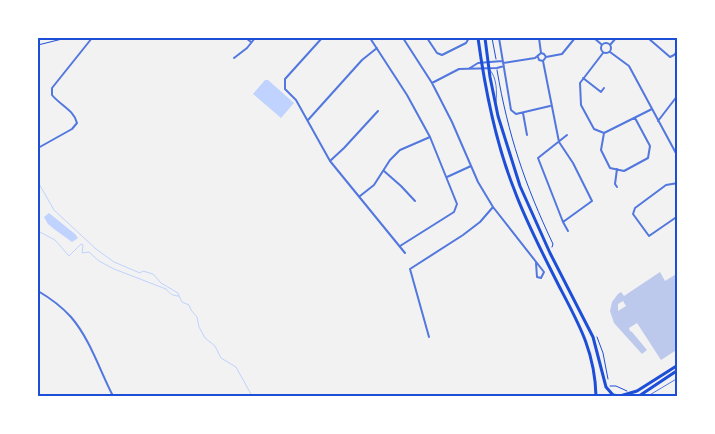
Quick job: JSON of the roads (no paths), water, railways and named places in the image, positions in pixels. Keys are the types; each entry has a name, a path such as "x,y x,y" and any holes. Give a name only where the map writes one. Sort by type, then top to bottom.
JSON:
{"main road":[{"path":"478,38 481,63 486,68 520,186 550,253 593,337 606,387 613,394"},
{"path":"485,38 488,62 486,68 497,138 514,190 540,248 585,337 592,360 596,396"},
{"path":"603,396 613,394 620,396 637,392 678,365"},
{"path":"639,396 678,370"}],"street":[{"path":"38,148 72,129 77,123 76,117 52,95 52,88 92,38"},
{"path":"246,38 251,42"},
{"path":"234,58 247,48 255,38"},
{"path":"322,38 285,79 285,89 296,100 330,161 405,253"},
{"path":"370,38 408,96 430,137 458,204 457,209 400,246"},
{"path":"403,38 432,83 452,122 478,182 493,207 544,272 544,276 541,278 537,277 536,263"},
{"path":"427,38 436,53 442,55 466,43 469,38"},
{"path":"499,38 511,110 516,114 551,106"},
{"path":"539,38 541,53 546,57"},
{"path":"563,222 592,201 573,163 559,142 543,61 546,57 562,54 575,38"},
{"path":"594,38 602,45 601,49 603,52"},
{"path":"602,45 610,44 616,38"},
{"path":"648,38 670,56 674,55 678,50"},
{"path":"610,44 612,48 610,52"},
{"path":"308,120 362,60 377,48"},
{"path":"603,52 610,52 629,66 678,157"},
{"path":"603,52 580,83 581,105 594,129 604,133 652,108"},
{"path":"470,68 475,70 497,68 503,63 538,57 541,53"},
{"path":"538,57 539,60 543,61"},
{"path":"432,83 459,70 470,68 473,65 496,60 503,63"},
{"path":"583,78 601,92 604,88"},
{"path":"658,120 678,95"},
{"path":"330,161 378,111"},
{"path":"523,112 527,135"},
{"path":"604,133 601,150 610,168 624,171 648,158 650,146 634,117"},
{"path":"567,135 538,158 563,222 568,230"},
{"path":"360,196 374,184 390,160 400,150 430,137"},
{"path":"447,177 471,166"},
{"path":"617,169 615,184 617,187"},
{"path":"384,171 415,201"},
{"path":"678,183 666,185 635,208 633,214 649,236 678,216"},
{"path":"429,337 410,269 469,231 493,207"},
{"path":"38,291 53,300 71,317 82,334 113,396"}],"lane":[{"path":"648,396 678,378"}],"water":[{"path":"265,80 268,80 294,103 281,118 253,94"},
{"path":"49,213 78,238 72,242 48,224 44,217"}],"waterway":[{"path":"38,182 54,210 96,249 114,262 140,273 143,271 153,274 161,283 178,293 179,296"},
{"path":"38,231 55,240 69,256 81,244 83,245 82,253 89,252 99,261 114,269 166,289 175,296 179,296 182,302 189,305 197,317 199,327 205,338 215,346 221,358 236,367 252,396"}]}
